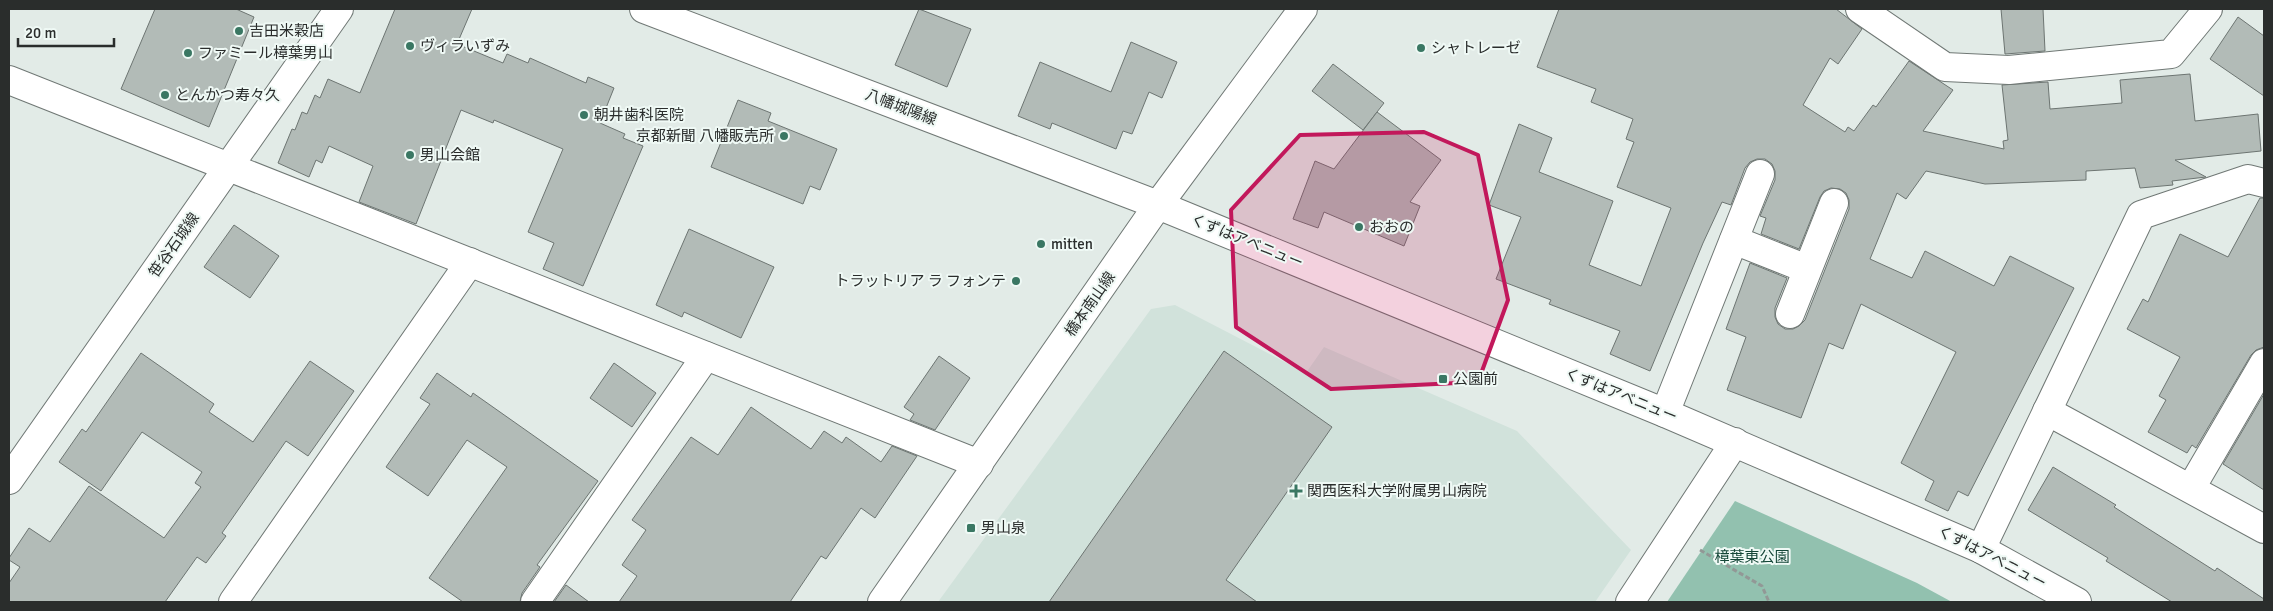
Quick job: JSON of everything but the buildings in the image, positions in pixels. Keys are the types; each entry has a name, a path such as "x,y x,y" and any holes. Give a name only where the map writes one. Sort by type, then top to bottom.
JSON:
{"street":[{"name":"笹谷石城線","path":"9,480 339,9"},
{"name":"八幡城陽線","path":"644,9 1158,205"},
{"name":"橋本南山線","path":"882,602 1158,205 1303,9"},
{"path":"1860,9 1945,67 2009,70 2171,54 2208,9"},
{"path":"9,80 979,464"},
{"path":"1665,413 1760,174"},
{"path":"1981,549 2141,215 2248,178 2264,183"},
{"path":"1790,314 1806,269 1834,203"},
{"name":"くずはアベニュー","path":"1158,205 1735,442 1981,549 2077,602"},
{"path":"1734,240 1806,269"},
{"path":"233,602 470,262"},
{"path":"535,602 706,356"},
{"path":"2191,488 2264,363"},
{"path":"2048,411 2191,488 2264,530"},
{"path":"1630,602 1735,442"}],"path":[{"path":"1675,534 1762,586 1769,602"}],"highlighted area":[{"path":"1424,132 1478,155 1508,300 1478,382 1331,389 1236,327 1231,210 1300,135"}],"shaded area":[{"name":"関西医科大学附属男山病院","path":"1175,305 1306,373 1324,347 1517,431 1631,550 1595,602 938,602 1151,309"}],"green space":[{"name":"樟葉東公園","path":"1735,501 1917,583 1952,602 1667,602"}],"place":[{"name":"吉田米穀店","path":"239,31"},
{"name":"ヴィラいずみ","path":"410,46"},
{"name":"シャトレーゼ","path":"1421,48"},
{"name":"ファミール樟葉男山","path":"188,53"},
{"name":"とんかつ寿々久","path":"165,95"},
{"name":"朝井歯科医院","path":"584,115"},
{"name":"京都新聞 八幡販売所","path":"784,136"},
{"name":"男山会館","path":"410,155"},
{"name":"おおの","path":"1359,227"},
{"name":"mitten","path":"1041,244"},
{"name":"トラットリア ラ フォンテ","path":"1016,281"},
{"name":"公園前","path":"1443,379"},
{"name":"関西医科大学附属男山病院","path":"1296,491"},
{"name":"男山泉","path":"971,528"}]}
